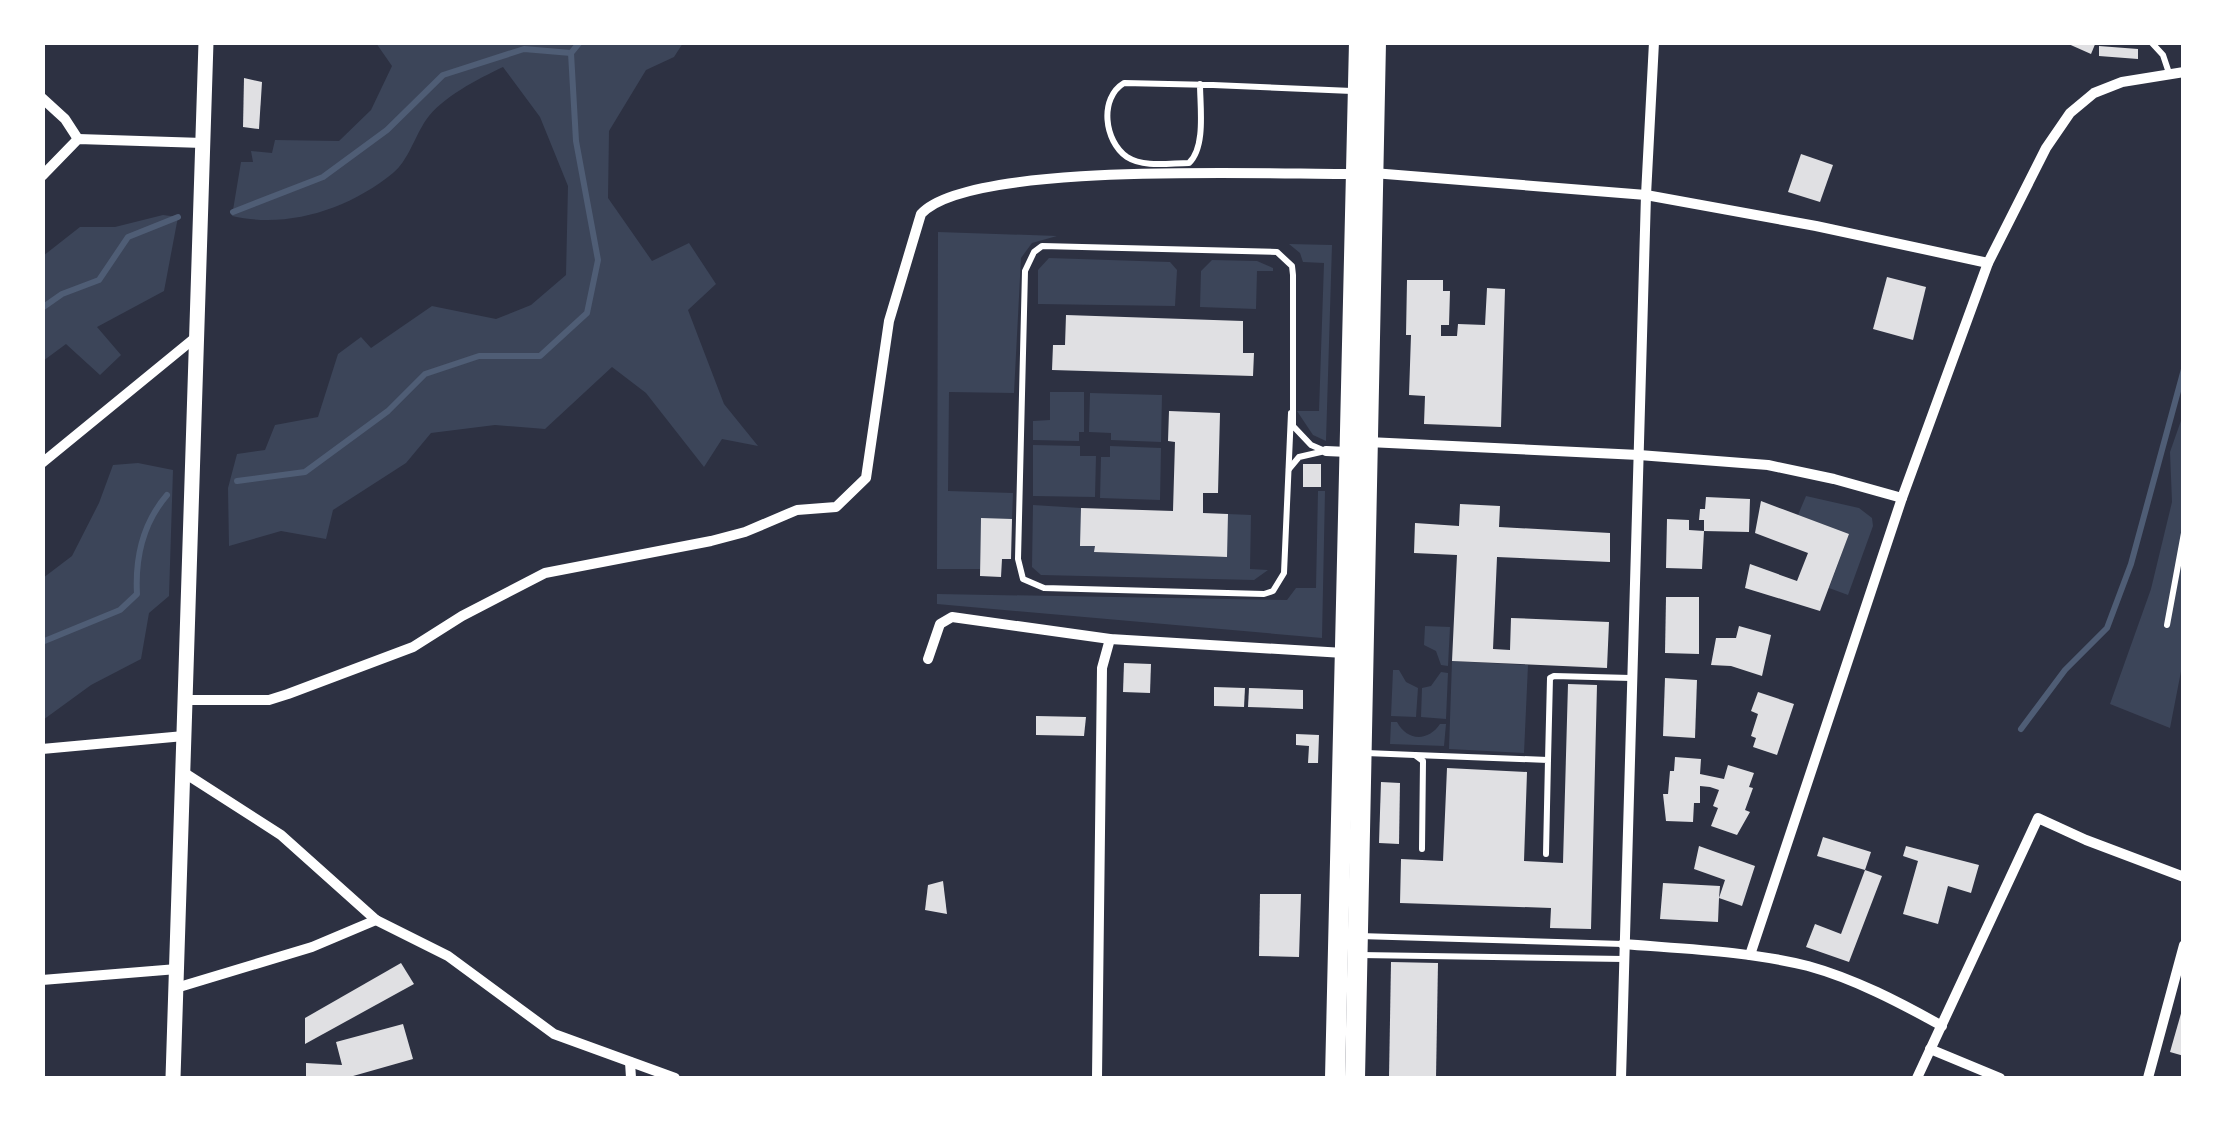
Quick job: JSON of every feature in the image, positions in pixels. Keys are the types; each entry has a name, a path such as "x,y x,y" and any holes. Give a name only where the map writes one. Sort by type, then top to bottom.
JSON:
{"main road":[{"path":"1360,42 1358,91 1364,174"},
{"path":"1355,1078 1360,752 1357,447 1364,174 1376,42"},
{"path":"1334,1078 1344,653 1357,447"}],"street":[{"path":"173,1078 206,42"},
{"path":"1621,1078 1646,194 1654,42"},
{"path":"1750,955 1902,498 1988,263 2046,148 2070,113 2094,92 2122,82 2184,72"},
{"path":"42,98 78,139"},
{"path":"42,176 78,139 203,143"},
{"path":"186,700 269,700 413,647 462,616 545,573 711,542 797,510 836,506 866,478 890,321 921,214 932,204 988,186 1054,178 1364,174 1646,194 1988,263"},
{"path":"42,464 197,336"},
{"path":"1326,451 1357,447 1639,455 1768,465 1902,498"},
{"path":"928,659 940,624 952,617 1110,639 1344,653"},
{"path":"1097,1078 1102,668 1110,639"},
{"path":"42,749 184,736"},
{"path":"183,772 281,835 376,920 448,956 554,1034 676,1078"},
{"path":"1917,1078 2038,818 2184,876"},
{"path":"176,988 312,948 376,920"},
{"path":"1624,944 1750,955 1809,967 1884,994 1942,1026"},
{"path":"2148,1078 2184,944"},
{"path":"42,980 177,970"},
{"path":"1930,1049 2000,1078"},
{"path":"630,1062 631,1078"}],"lane":[{"path":"2151,42 2163,54 2169,74"},
{"path":"1200,84 1199,144 1190,163 1146,164 1128,158 1117,146 1108,127 1108,98 1124,83 1200,84 1358,91"},
{"path":"1042,246 1277,252 1292,266 1293,276 1291,414 1284,573 1273,591 1264,594 1044,588 1023,579 1018,560 1025,271 1034,252 1042,246"},
{"path":"1291,414 1293,426 1302,437 1326,451"},
{"path":"1288,470 1299,457 1326,451"},
{"path":"2167,625 2184,533"},
{"path":"1546,854 1550,678 1631,678"},
{"path":"1360,752 1548,760"},
{"path":"1415,756 1424,766 1422,849"},
{"path":"1358,945 1624,944"},
{"path":"1358,945 1624,960"}],"shaded area":[{"path":"376,43 683,43 674,57 646,70 609,131 608,198 652,261 689,243 716,284 688,310 724,404 758,446 722,439 704,467 646,393 612,367 545,429 495,425 431,433 406,463 333,510 326,539 281,531 229,546 228,488 237,454 265,450 275,425 318,417 338,354 361,337 371,348 432,306 496,319 531,305 566,275 568,186 540,117 503,67 441,104 426,120 398,168 357,197 296,218 232,216 241,162 253,162 251,151 272,153 275,140 339,141 371,110 392,66"},
{"path":"163,215 178,217 164,291 97,327 121,355 100,375 66,344 43,361 43,256 80,227 115,227"},
{"path":"938,232 1057,236 1032,243 1021,258 1014,393 949,392 948,491 1013,493 1012,519 981,519 980,569 937,569"},
{"path":"1289,244 1332,245 1326,441 1313,435 1297,411 1319,411 1324,263 1303,262 1300,253"},
{"path":"1049,258 1170,262 1177,270 1175,306 1038,304 1038,270"},
{"path":"1212,260 1257,261 1273,268 1257,271 1256,309 1200,307 1201,271"},
{"path":"1050,392 1084,392 1084,432 1079,432 1079,441 1033,440 1033,421 1050,420"},
{"path":"1090,393 1162,395 1161,442 1111,440 1111,433 1089,432"},
{"path":"2183,415 2184,656 2170,728 2110,704 2151,589 2172,502 2170,452"},
{"path":"1033,445 1080,446 1080,456 1096,456 1095,497 1033,496"},
{"path":"1110,446 1161,448 1160,500 1100,498 1101,457 1110,457"},
{"path":"138,463 173,470 169,596 149,613 141,659 91,685 43,720 43,578 72,556 113,465"},
{"path":"1318,491 1325,491 1322,638 937,604 937,594 1287,600 1296,588 1316,588"},
{"path":"1806,496 1859,508 1872,518 1873,526 1848,595 1829,588 1849,534 1798,515"},
{"path":"1033,505 1081,508 1081,546 1095,546 1095,552 1226,557 1228,514 1251,515 1250,569 1268,570 1254,580 1041,575 1032,567"},
{"path":"1425,626 1450,627 1448,666 1441,665 1436,651 1424,645"},
{"path":"1452,661 1528,665 1524,753 1449,749"},
{"path":"1393,670 1399,670 1406,682 1418,688 1416,717 1391,716"},
{"path":"1441,672 1448,673 1446,719 1421,717 1422,688 1431,686"},
{"path":"1391,722 1418,737 1446,724 1444,746 1390,744"}],"building":[{"path":"2064,42 2096,42 2091,54"},
{"path":"2099,46 2138,49 2138,59 2099,56"},
{"path":"244,78 262,82 259,129 243,127"},
{"path":"1801,154 1833,165 1820,202 1788,192"},
{"path":"1887,277 1926,287 1913,340 1873,329"},
{"path":"1407,280 1443,280 1443,291 1450,291 1449,325 1441,325 1441,336 1457,336 1458,324 1485,325 1487,288 1505,289 1501,427 1424,424 1425,396 1409,395 1411,335 1406,335"},
{"path":"1066,315 1243,321 1243,353 1254,353 1253,376 1052,370 1053,345 1065,345"},
{"path":"1169,411 1220,413 1218,493 1203,493 1203,513 1228,514 1227,557 1094,552 1095,546 1080,546 1081,508 1173,511 1175,442 1168,441"},
{"path":"1303,464 1321,464 1321,487 1303,487"},
{"path":"1706,497 1750,499 1749,532 1704,531 1704,520 1699,520"},
{"path":"1761,501 1849,534 1820,611 1745,588 1750,564 1797,581 1808,553 1755,533"},
{"path":"1460,504 1500,506 1499,527 1610,533 1610,562 1497,557 1493,649 1510,650 1511,618 1609,622 1607,668 1452,661 1457,555 1414,553 1415,523 1459,526"},
{"path":"981,518 1012,519 1011,559 1002,559 1001,577 980,576"},
{"path":"1667,519 1689,520 1689,530 1704,531 1702,569 1666,568"},
{"path":"1666,597 1699,597 1699,654 1665,653"},
{"path":"1739,626 1771,635 1762,676 1731,666 1711,665 1716,638 1736,638"},
{"path":"1124,663 1151,664 1150,693 1123,692"},
{"path":"1665,678 1697,680 1695,738 1663,736"},
{"path":"1568,684 1597,685 1591,929 1550,928 1551,908 1400,903 1401,859 1443,861 1447,768 1527,772 1524,861 1563,863"},
{"path":"1214,687 1245,688 1244,707 1214,706"},
{"path":"1249,688 1303,690 1303,709 1248,707"},
{"path":"1758,692 1794,704 1777,755 1753,747 1756,738 1751,736 1758,714 1751,711"},
{"path":"1036,716 1086,717 1084,736 1036,735"},
{"path":"1296,734 1319,735 1318,763 1308,763 1309,746 1296,745"},
{"path":"1675,757 1701,759 1700,774 1724,779 1728,765 1754,773 1745,810 1750,812 1737,835 1711,826 1719,790 1710,787 1700,786 1700,803 1694,803 1693,822 1666,821 1663,794 1668,794"},
{"path":"1381,782 1400,783 1399,844 1379,843"},
{"path":"1823,837 1871,852 1865,870 1817,856"},
{"path":"1699,846 1755,866 1742,906 1719,898 1725,880 1694,869"},
{"path":"1906,846 1979,865 1971,893 1948,886 1938,924 1903,914 1918,861 1903,856"},
{"path":"1865,870 1882,876 1849,962 1806,947 1815,924 1841,934"},
{"path":"943,881 947,914 925,910 928,885"},
{"path":"1663,883 1720,886 1718,922 1660,919"},
{"path":"1260,894 1301,894 1299,957 1259,956"},
{"path":"1391,962 1438,963 1436,1078 1389,1078"},
{"path":"401,963 414,984 305,1044 305,1018"},
{"path":"2184,1010 2184,1056 2170,1052"},
{"path":"403,1024 413,1059 346,1078 306,1078 306,1063 342,1065 336,1042"}],"waterway":[{"path":"237,481 305,472 388,411 425,374 479,356 540,356 587,313 598,260 576,141 571,53 580,42"},
{"path":"233,212 323,177 387,130 443,75 524,49 571,53"},
{"path":"42,308 62,294 99,280 128,237 178,217"},
{"path":"2021,729 2065,670 2107,628 2131,564 2184,369"},
{"path":"42,642 120,610 137,594 142,541 167,495"}]}
